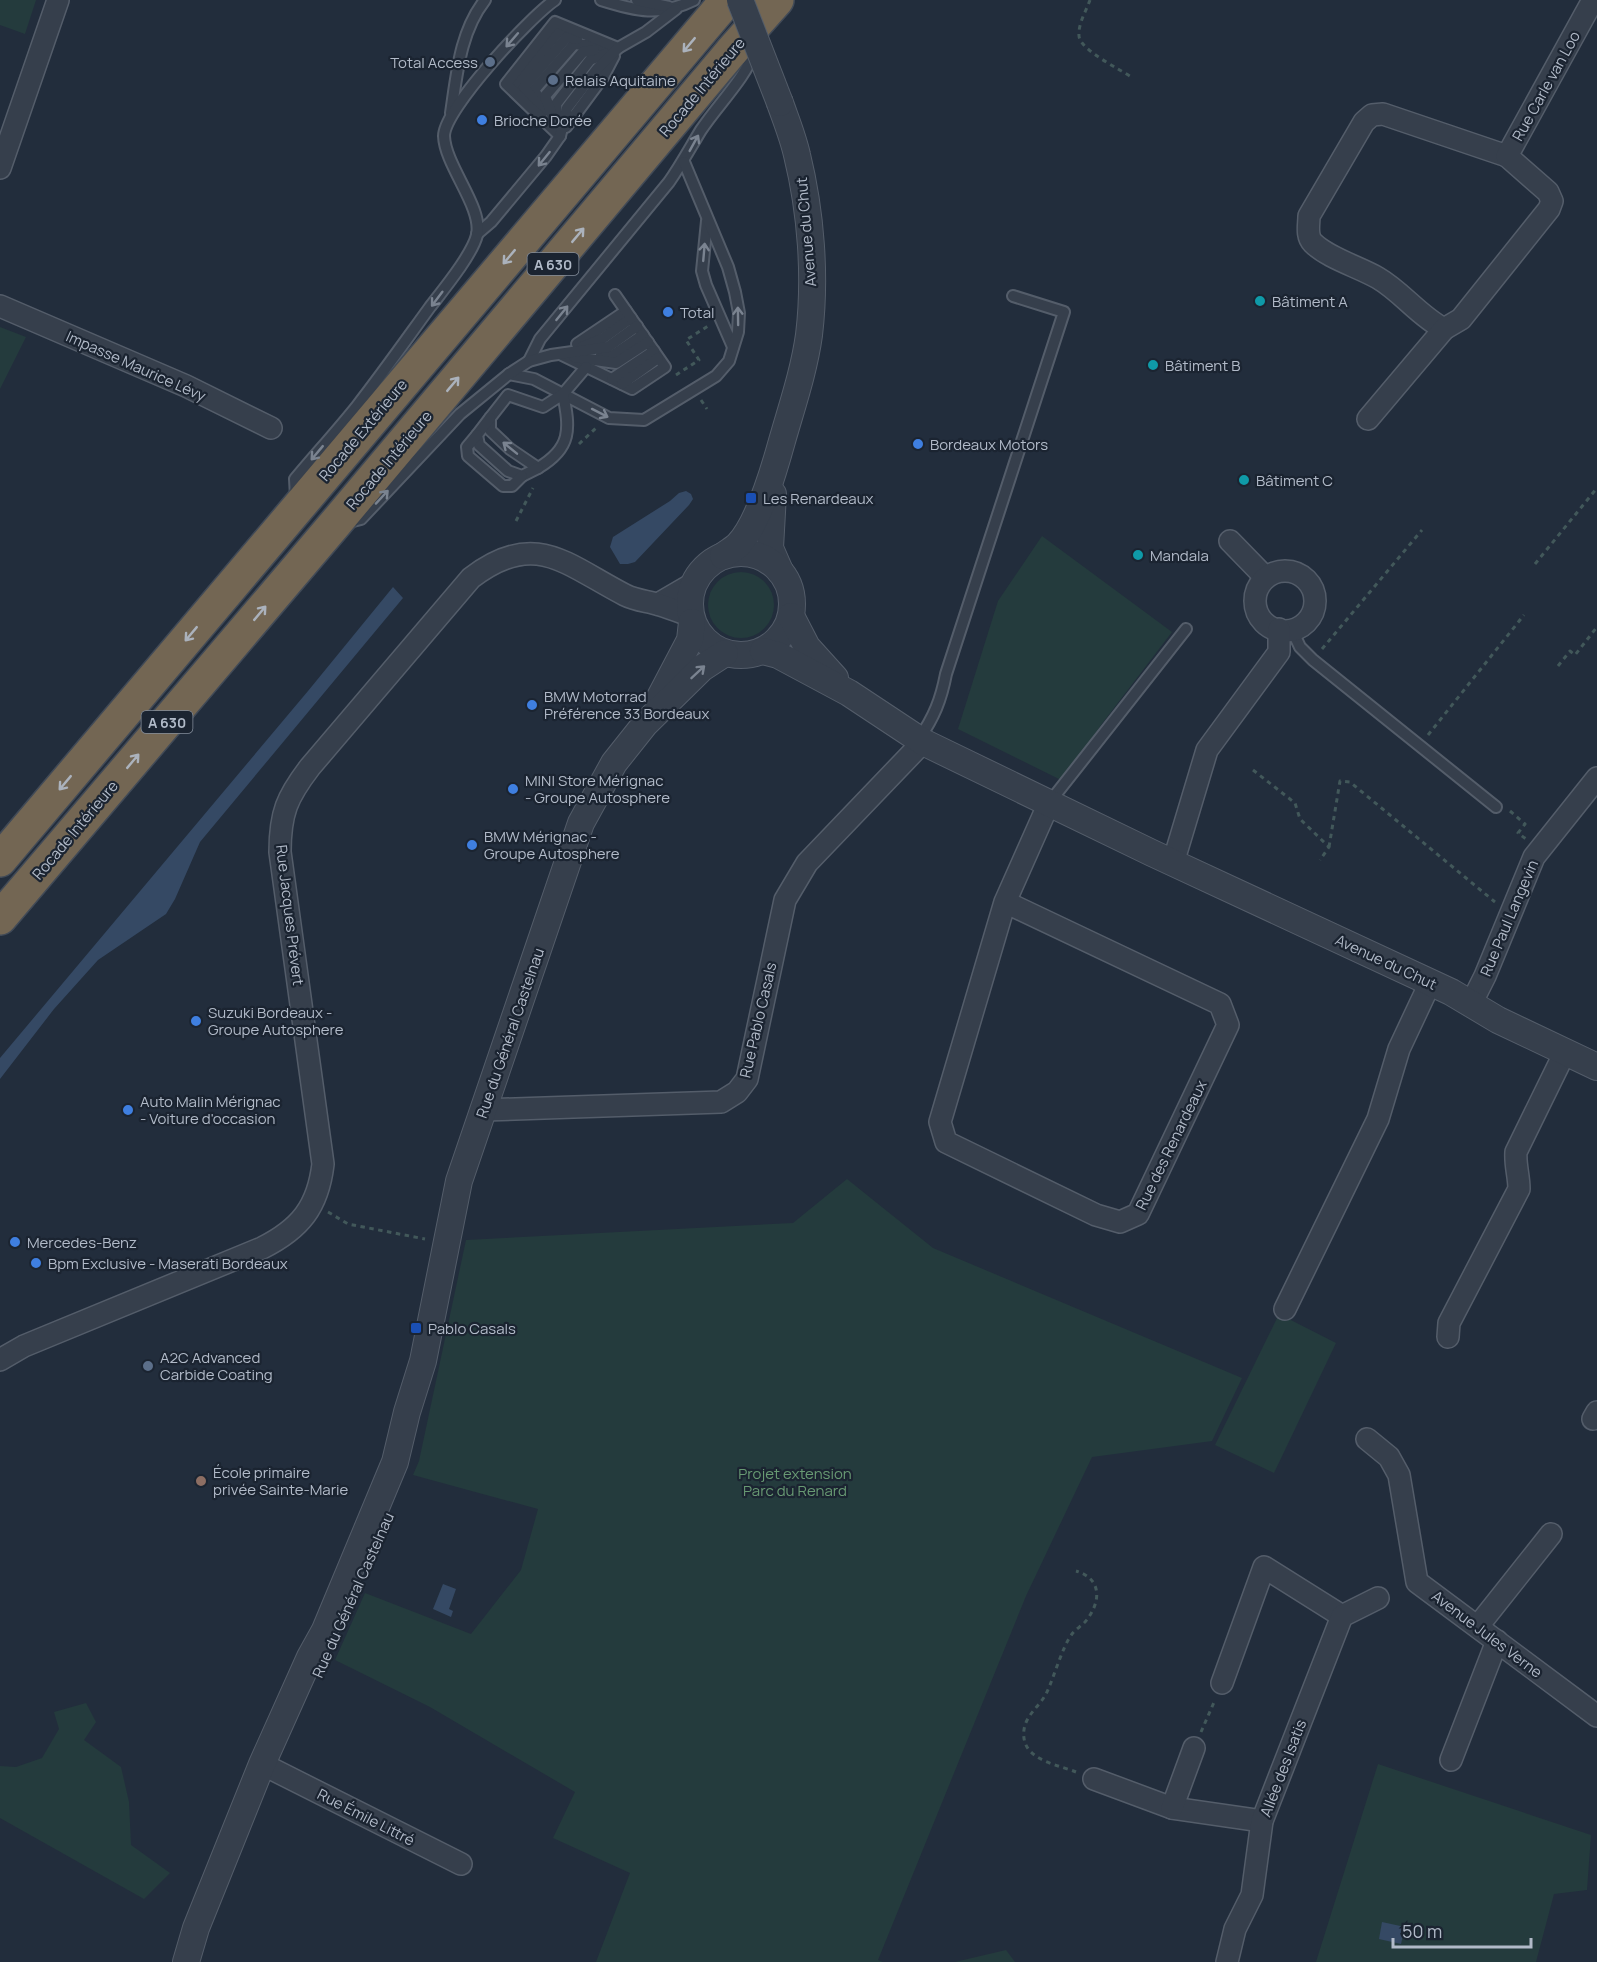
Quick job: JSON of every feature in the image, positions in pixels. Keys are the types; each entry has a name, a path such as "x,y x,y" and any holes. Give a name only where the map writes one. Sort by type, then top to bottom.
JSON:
{"highway":[{"name":"Rocade Extérieure","path":"0,860 727,0"},
{"name":"Rocade Intérieure","path":"0,918 775,2"}],"street":[{"path":"0,168 58,0"},
{"name":"Avenue du Chut","path":"723,556 738,544 754,520 774,470 801,374 809,337 811,305 811,258 804,186 797,153 740,0"},
{"name":"Rue Carle van Loo","path":"1444,329 1461,319 1549,209 1552,201 1548,192 1507,156 1593,0"},
{"path":"1368,419 1444,329 1430,322 1380,279 1320,249 1311,240 1308,231 1309,216 1364,122 1372,115 1383,114 1507,156"},
{"name":"Impasse Maurice Lévy","path":"0,306 186,386 271,428"},
{"name":"Avenue du Chut","path":"774,470 770,548 780,571"},
{"path":"1230,542 1265,577"},
{"path":"738,553 754,555 768,561 780,571 788,585 792,600 791,616 778,640 763,651 741,656 725,653 711,646 700,635 691,619 689,599 694,583 711,562 723,556 738,553"},
{"name":"Rue Jacques Prévert","path":"0,1360 24,1346 262,1248 289,1232 302,1220 313,1204 323,1164 280,852 282,819 288,799 310,767 471,578 489,564 502,558 540,554 561,560 641,602 658,604 691,619"},
{"path":"1283,570 1302,576 1310,584 1315,603 1307,621 1299,628 1286,630 1270,628 1262,621 1254,604 1255,594 1265,577 1283,570"},
{"path":"658,604 694,583"},
{"name":"Avenue du Chut","path":"791,616 807,646 849,693"},
{"name":"Rue du Général Castelnau","path":"645,724 690,640 691,619"},
{"path":"1173,863 1207,750 1279,652 1286,630"},
{"name":"Avenue du Chut","path":"763,651 778,655 849,693 921,741 1173,863 1451,992 1498,1020 1597,1067"},
{"name":"Rue du Général Castelnau","path":"186,1962 196,1928 242,1815 267,1767 316,1660 325,1630 395,1462 423,1361 459,1181 581,822 614,763 645,724 702,668 725,653"},
{"name":"Rue Pablo Casals","path":"484,1110 721,1102 737,1092 747,1079 785,900 807,863 921,741"},
{"name":"Rue Paul Langevin","path":"1471,1004 1485,976 1534,857 1597,778"},
{"name":"Rue des Renardeaux","path":"1005,902 1220,1004 1228,1025 1138,1214 1120,1222 1096,1215 946,1142 940,1122 1005,902 1049,803"},
{"path":"1285,1308 1378,1119 1399,1049 1430,983"},
{"path":"1448,1336 1449,1323 1519,1189 1519,1176 1515,1166 1516,1152 1565,1052"},
{"name":"Avenue Jules Verne","path":"1367,1439 1389,1457 1399,1475 1417,1582 1597,1716"},
{"path":"1478,1626 1551,1534"},
{"path":"1222,1683 1264,1567 1342,1616 1378,1598"},
{"name":"Allée des Isatis","path":"1227,1962 1234,1929 1252,1895 1262,1821 1342,1616"},
{"path":"1451,1760 1497,1641"},
{"path":"1172,1808 1194,1748"},
{"name":"Rue Émile Littré","path":"267,1767 461,1864"},
{"path":"1094,1779 1172,1808 1262,1821"}],"lane":[{"path":"477,234 476,218 451,160 444,136 451,115 460,52 474,14 485,0"},
{"path":"451,115 479,78 520,32 555,0"},
{"path":"601,0 651,12 675,9"},
{"path":"637,0 675,9"},
{"path":"296,509 295,479 357,405 444,290 464,262 477,234 503,208 546,156 560,136 567,108 587,80 618,48 646,32 675,9 694,0"},
{"path":"529,361 540,339 684,162 702,130 750,64 775,2"},
{"path":"560,136 506,84 555,22 618,48"},
{"path":"560,136 524,87 567,37 618,48"},
{"path":"560,136 545,96 583,52 618,48"},
{"path":"509,374 534,379 609,418 644,420 716,376 729,361 738,332 739,313 735,292 728,267 684,162"},
{"path":"707,218 702,271 714,306 733,347"},
{"path":"562,355 632,389 665,367 615,295"},
{"path":"921,741 942,699 949,665 1064,312 1013,296"},
{"path":"334,525 361,519 460,414 509,374 529,361 551,355 562,355 616,363 643,335"},
{"path":"562,355 608,347 643,335"},
{"path":"562,355 643,335"},
{"path":"617,382 643,335"},
{"path":"563,394 568,422 567,436 562,448 548,462 522,476 512,486 503,486 468,456 467,447 508,395 543,407 563,394 586,367"},
{"path":"490,418 490,430 510,449 538,468"},
{"path":"477,435 479,445 508,471 522,476"},
{"path":"1049,803 1186,628"},
{"path":"1286,630 1313,660 1496,807"}],"path":[{"path":"1090,0 1079,28 1079,39 1085,48 1133,78"},
{"path":"673,378 699,360 686,340 710,324 704,312 714,306"},
{"path":"1535,564 1597,488"},
{"path":"1593,493 1597,496"},
{"path":"1313,660 1422,530"},
{"path":"1419,746 1524,615"},
{"path":"1558,666 1570,651 1575,655 1597,627"},
{"path":"1253,770 1295,803 1300,819 1329,848"},
{"path":"1320,860 1329,848 1340,781 1350,782 1497,904 1511,910"},
{"path":"313,1204 348,1224 445,1243"},
{"path":"1076,1571 1091,1579 1096,1588 1097,1601 1084,1623 1071,1635 1045,1696 1025,1725 1023,1736 1028,1747 1036,1756 1094,1779"},
{"path":"1194,1748 1222,1683"}],"green space":[{"path":"0,0 36,0 25,34 0,25"},
{"path":"0,327 26,337 0,389"},
{"path":"1042,536 1172,632 1101,725 1063,781 958,729 998,601"},
{"path":"741,572 753,575 764,582 771,593 774,605 771,617 764,628 753,635 741,638 729,635 718,628 711,617 708,605 711,593 718,582 729,575"},
{"name":"Projet extension Parc du Renard","path":"847,1179 933,1248 1242,1378 1212,1441 1092,1457 1026,1596 878,1960 883,1962 596,1962 630,1873 553,1838 575,1792 430,1707 335,1660 365,1593 471,1634 521,1570 538,1509 413,1475 419,1461 466,1240 793,1223"},
{"path":"1279,1314 1336,1343 1274,1473 1215,1445"},
{"path":"86,1703 96,1722 84,1740 121,1767 129,1802 131,1845 170,1873 144,1899 0,1818 0,1766 16,1767 42,1758 59,1729 54,1712"},
{"path":"1378,1764 1591,1835 1587,1890 1554,1894 1536,1962 1316,1962"},
{"path":"1006,1950 1015,1962 955,1962"}],"water":[{"path":"686,491 693,499 689,505 635,562 620,564 610,547 613,537 679,493"},
{"path":"393,587 403,598 200,842 166,914 98,960 54,1009 0,1079 0,1058"},
{"path":"443,1584 456,1589 449,1609 453,1611 451,1617 433,1609"},
{"path":"1382,1922 1405,1927 1401,1944 1379,1939"}],"place":[{"name":"Total Access","path":"490,62"},
{"name":"Relais Aquitaine","path":"553,80"},
{"name":"Brioche Dorée","path":"482,120"},
{"name":"Bâtiment A","path":"1260,301"},
{"name":"Total","path":"668,312"},
{"name":"Bâtiment B","path":"1153,365"},
{"name":"Bordeaux Motors","path":"918,444"},
{"name":"Bâtiment C","path":"1244,480"},
{"name":"Les Renardeaux","path":"751,498"},
{"name":"Mandala","path":"1138,555"},
{"name":"BMW Motorrad Préférence 33 Bordeaux","path":"532,705"},
{"name":"MINI Store Mérignac - Groupe Autosphere","path":"513,789"},
{"name":"BMW Mérignac - Groupe Autosphere","path":"472,845"},
{"name":"Suzuki Bordeaux - Groupe Autosphere","path":"196,1021"},
{"name":"Auto Malin Mérignac - Voiture d'occasion","path":"128,1110"},
{"name":"Mercedes-Benz","path":"15,1242"},
{"name":"Bpm Exclusive - Maserati Bordeaux","path":"36,1263"},
{"name":"Pablo Casals","path":"416,1328"},
{"name":"A2C Advanced Carbide Coating","path":"148,1366"},
{"name":"École primaire privée Sainte-Marie","path":"201,1481"}]}
